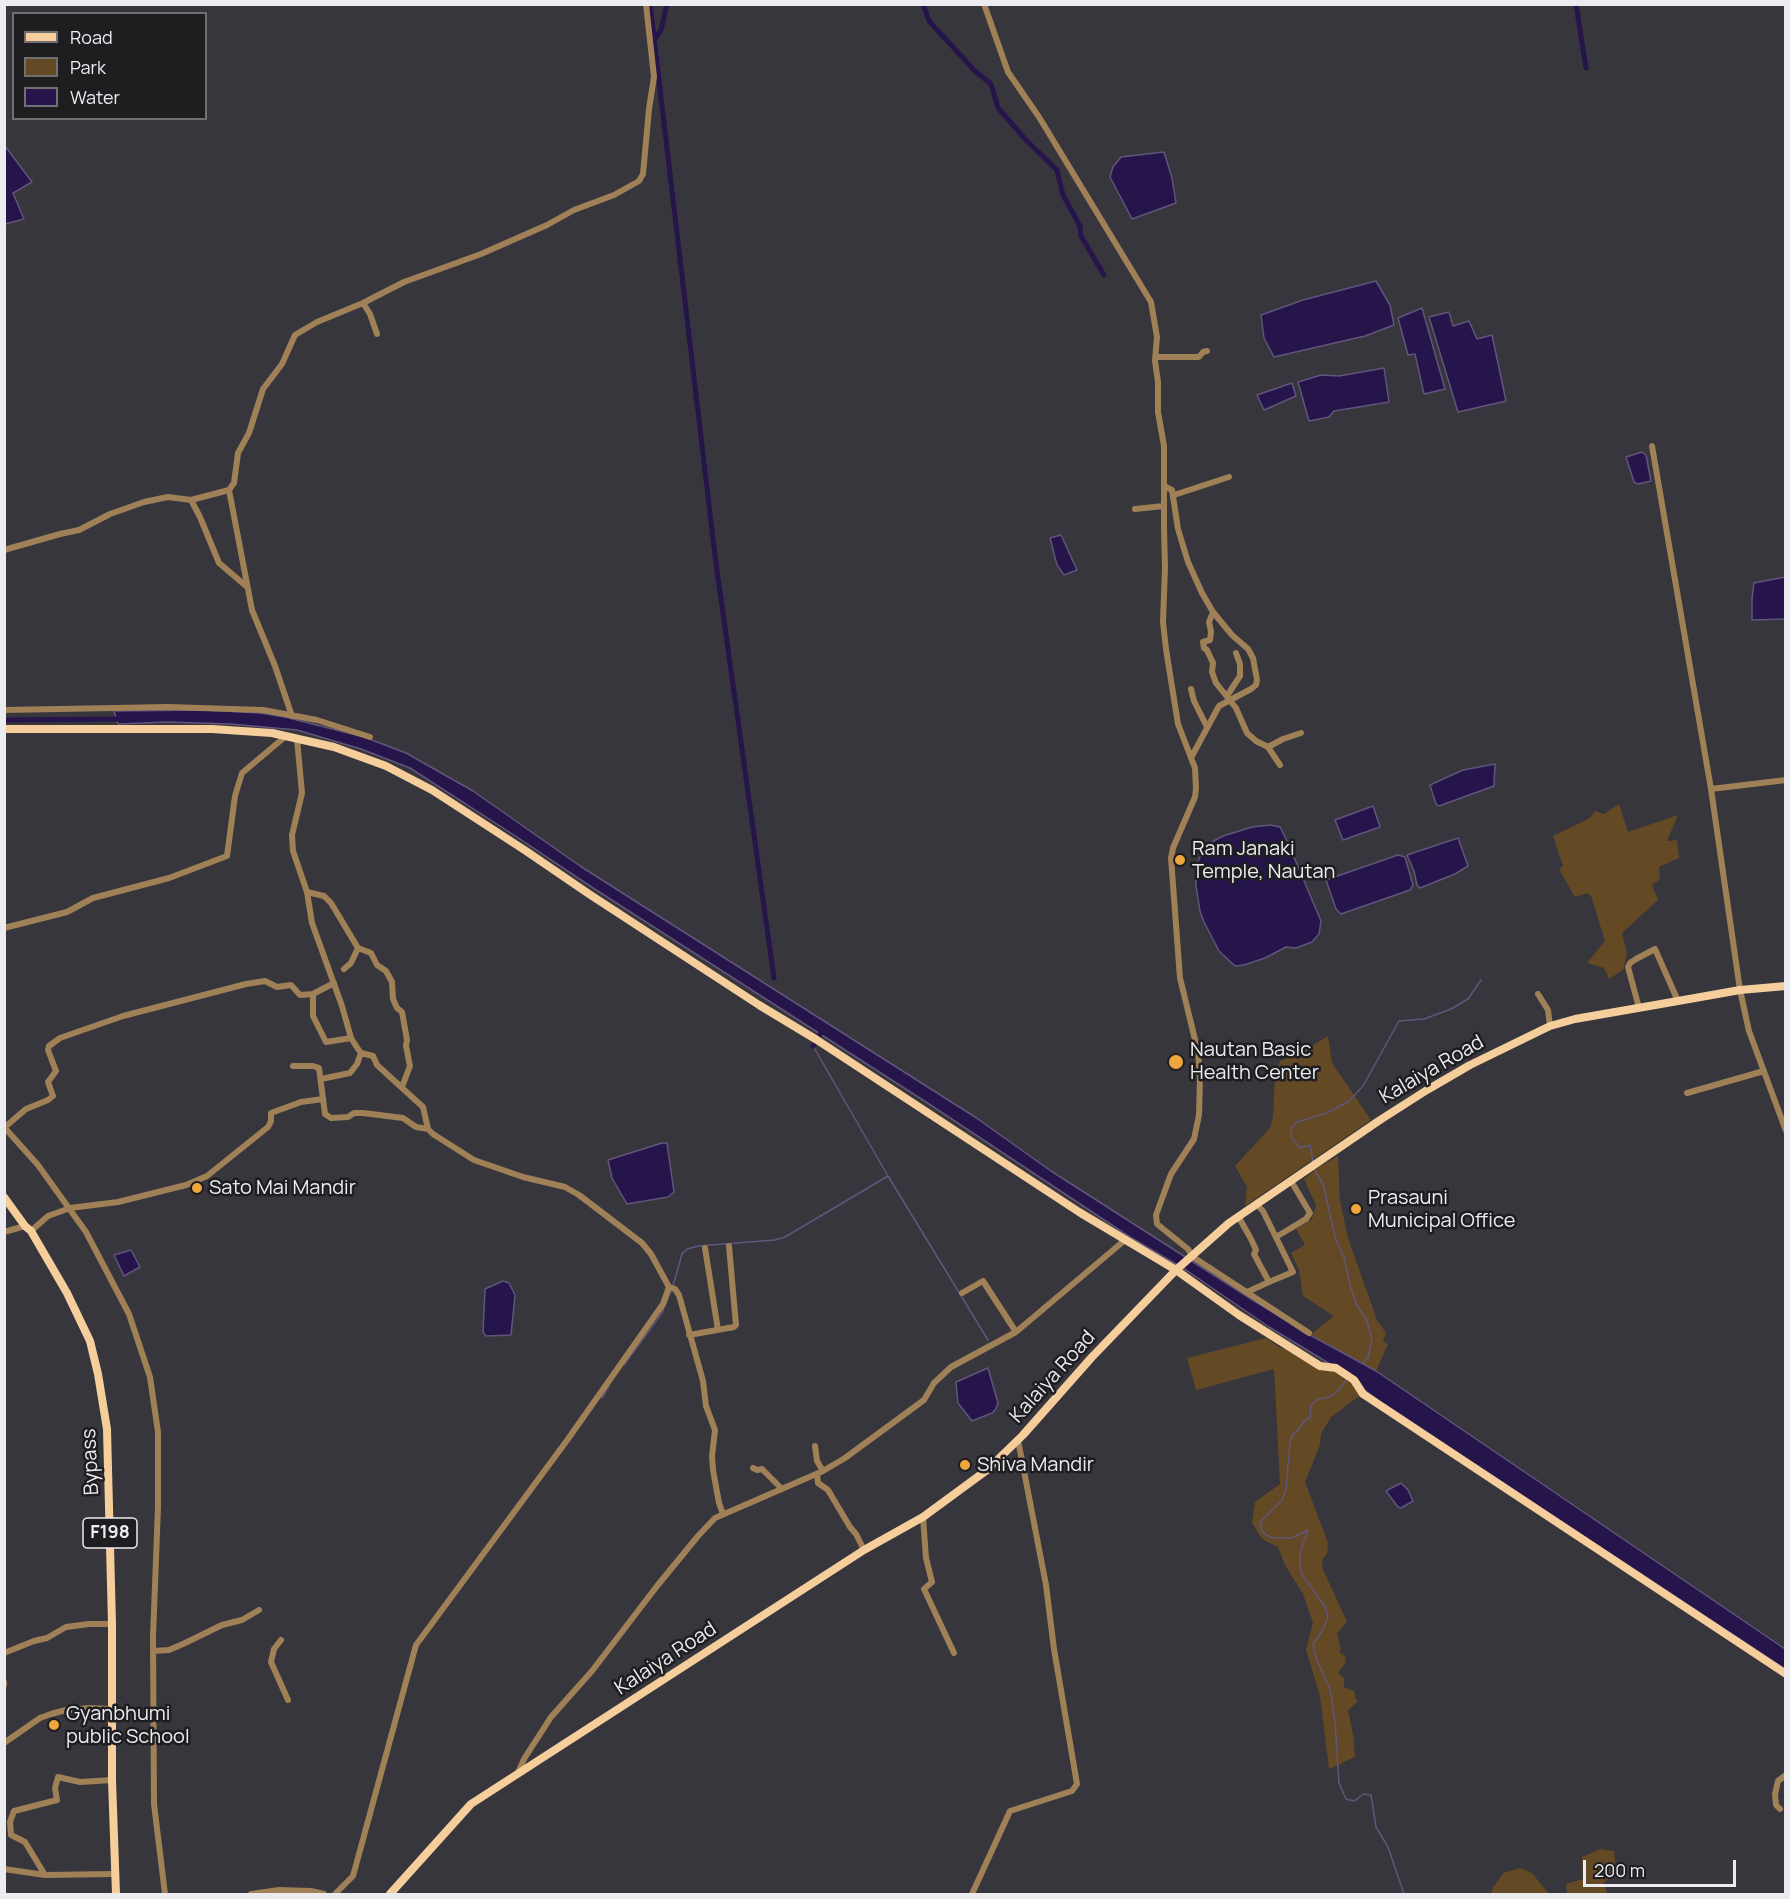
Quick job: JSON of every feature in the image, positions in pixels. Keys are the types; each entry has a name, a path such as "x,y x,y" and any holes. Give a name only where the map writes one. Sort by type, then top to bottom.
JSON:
{"main road":[{"path":"4,729 212,729 272,733 334,747 386,766 432,790 759,1005 818,1040 1125,1240 1178,1269 1239,1315 1320,1366 1336,1368 1354,1380 1364,1394 1785,1674"},
{"name":"Kalaiya Road","path":"390,1894 471,1804 864,1550 923,1517 987,1470 1018,1440 1092,1357 1178,1269 1238,1216 1427,1089 1550,1026 1575,1019 1740,990 1785,986"},
{"name":"Bypass","path":"4,1197 28,1228 67,1293 90,1341 107,1429 116,1894"}],"street":[{"path":"4,550 79,530 110,514 144,502 168,496 191,500 229,490 234,483 238,453 249,433 263,389 282,364 295,335 317,322 363,303 404,282 500,246 574,210 614,195 639,181 644,174 654,76 646,4"},
{"path":"984,4 1008,72 1151,302 1157,337 1158,412 1164,446 1166,568 1163,622 1178,724 1195,768 1195,797 1178,833 1172,858 1180,978 1198,1052 1199,1115 1194,1139 1171,1174 1156,1215 1157,1224 1188,1249 1193,1257 1309,1333"},
{"path":"363,303 370,314 377,334"},
{"path":"1156,357 1200,357 1203,352 1207,351"},
{"path":"1652,446 1711,789 1740,990 1749,1030 1785,1131"},
{"path":"1174,495 1229,477"},
{"path":"1164,486 1172,490 1174,495 1178,530 1193,574 1213,612 1232,635 1248,649 1253,658 1257,680 1256,685 1228,698 1219,706 1192,756"},
{"path":"229,490 252,610 292,716"},
{"path":"191,500 219,564 246,587"},
{"path":"1136,509 1164,506"},
{"path":"1213,612 1209,622 1212,632 1210,640 1203,642 1213,663 1212,672 1216,684 1240,715 1247,734 1268,747 1280,765"},
{"path":"1228,698 1240,676 1240,664 1236,653"},
{"path":"1191,689 1194,701 1207,727"},
{"path":"4,710 232,708 263,710 317,720 370,737"},
{"path":"1268,747 1301,733"},
{"path":"4,928 67,912 93,898 169,878 226,856 235,796 242,773 286,736"},
{"path":"297,739 302,793 292,835 293,851 307,892 312,923 351,1038 361,1053 373,1056 377,1065 423,1107 428,1129 433,1134 474,1160 523,1177 565,1188 579,1195 642,1243 651,1254 671,1288 679,1295 703,1381 706,1406 715,1430 713,1470 723,1514"},
{"path":"1711,789 1785,780"},
{"path":"307,892 324,896 331,903 358,948 368,950 392,982 393,999 397,1008 402,1012 410,1066 402,1087"},
{"path":"344,969 351,963 358,948"},
{"path":"1639,1008 1628,967 1636,958 1655,949 1678,1001"},
{"path":"165,1894 154,1804 153,1651 158,1432 150,1377 129,1314 86,1232 38,1165 5,1127 26,1109 53,1096 48,1082 56,1071 48,1050 49,1046 60,1038 123,1016 246,984 265,981 277,987 291,985 300,995 313,994 334,983"},
{"path":"313,994 313,1016 326,1042 351,1038"},
{"path":"1538,994 1548,1010 1550,1026"},
{"path":"321,1079 350,1073 361,1053"},
{"path":"293,1066 319,1068 325,1114 331,1118 363,1113 403,1118 416,1127 428,1129"},
{"path":"1687,1093 1764,1071"},
{"path":"4,1232 28,1228 48,1216 70,1208 118,1202 186,1185 207,1176 268,1127 272,1121 271,1113 301,1102 322,1099"},
{"path":"1276,1237 1306,1219 1310,1213 1291,1181"},
{"path":"1247,1292 1293,1272 1263,1211 1256,1204"},
{"path":"1238,1216 1251,1239 1256,1250 1254,1254 1269,1282"},
{"path":"517,1774 551,1717 592,1671 709,1524 723,1514 820,1472 862,1446 924,1400 934,1383 951,1368 1016,1332 1125,1240"},
{"path":"689,1335 736,1325 729,1246"},
{"path":"705,1248 718,1330"},
{"path":"962,1293 984,1281 1016,1332"},
{"path":"335,1894 353,1876 416,1645 568,1439 663,1304 671,1288"},
{"path":"972,1894 1010,1810 1072,1791 1077,1784 1054,1649 1046,1585 1018,1440"},
{"path":"815,1446 820,1472 819,1483 828,1490 864,1550"},
{"path":"753,1468 757,1470 762,1468 782,1489"},
{"path":"923,1517 926,1558 932,1582 924,1589 954,1653"},
{"path":"153,1651 170,1650 222,1625 242,1620 259,1610"},
{"path":"4,1653 47,1638 66,1628 89,1624 112,1624"},
{"path":"281,1640 274,1649 271,1662 288,1700"},
{"path":"4,1743 40,1718 51,1714 90,1708 112,1709"},
{"path":"1780,1809 1776,1805 1774,1794 1778,1781 1785,1775"},
{"path":"45,1875 24,1842 11,1835 10,1822 14,1811 57,1800 55,1788 58,1777 80,1782 112,1779"},
{"path":"4,1869 45,1875 115,1874"},
{"path":"250,1894 279,1890 311,1891 324,1894"}],"green space":[{"path":"1619,804 1628,832 1678,815 1667,841 1677,840 1679,858 1659,867 1660,879 1652,885 1658,900 1622,933 1627,954 1623,970 1609,979 1604,968 1587,963 1605,941 1591,896 1587,893 1575,897 1559,869 1563,866 1553,836 1590,818 1595,811 1604,814"},
{"path":"1328,1036 1332,1063 1371,1120 1245,1206 1247,1187 1235,1166 1270,1128 1273,1117 1275,1075 1280,1061"},
{"path":"1338,1156 1340,1201 1348,1238 1377,1320 1386,1333 1383,1341 1388,1344 1376,1371 1310,1335 1334,1316 1303,1296 1299,1270 1291,1253 1305,1245 1296,1229 1312,1219 1316,1205 1304,1179"},
{"path":"1266,1338 1279,1347 1294,1352 1317,1368 1340,1373 1350,1380 1364,1397 1358,1397 1331,1417 1321,1434 1320,1445 1305,1482 1328,1543 1322,1567 1347,1622 1337,1633 1341,1650 1339,1652 1345,1656 1346,1662 1338,1673 1344,1678 1344,1687 1354,1691 1356,1700 1359,1701 1348,1710 1355,1757 1329,1769 1320,1696 1306,1650 1313,1623 1303,1594 1285,1565 1278,1547 1262,1539 1252,1523 1255,1502 1280,1484 1274,1369 1196,1390 1187,1358"},
{"path":"1600,1849 1614,1851 1616,1874 1604,1882 1607,1894 1567,1894 1566,1884 1583,1879 1582,1857"},
{"path":"1520,1868 1532,1873 1549,1894 1491,1894 1503,1873"}],"water":[{"path":"5,146 32,182 13,193 24,219 5,224"},
{"path":"1164,152 1172,178 1176,203 1132,219 1110,177 1113,167 1121,157"},
{"path":"1376,281 1390,305 1394,325 1365,336 1274,357 1264,338 1261,315 1303,300"},
{"path":"1422,308 1445,389 1424,394 1415,354 1408,355 1398,318"},
{"path":"1449,312 1453,326 1469,321 1477,339 1492,335 1506,401 1458,412 1429,317"},
{"path":"1384,368 1389,402 1334,411 1329,417 1309,421 1298,382 1321,375 1339,376"},
{"path":"1292,383 1296,396 1264,410 1257,395"},
{"path":"1642,452 1646,455 1651,481 1638,484 1634,482 1626,457"},
{"path":"1061,535 1077,570 1064,575 1057,565 1050,538"},
{"path":"1785,577 1785,619 1752,620 1754,583"},
{"path":"206,710 285,717 364,737 406,753 473,791 580,866 975,1117 1051,1171 1251,1299 1376,1371 1785,1649 1785,1669 1383,1404 1330,1364 1269,1327 1186,1270 1130,1237 410,768 361,749 297,730 231,724 167,722 118,724 114,711"},
{"path":"1495,764 1494,786 1439,806 1436,804 1430,785 1463,770"},
{"path":"1373,806 1380,827 1343,840 1335,820"},
{"path":"1270,825 1280,827 1288,843 1321,921 1319,934 1312,942 1296,948 1286,947 1265,958 1235,966 1219,951 1204,922 1196,886 1196,866 1210,843 1223,836 1252,827"},
{"path":"1458,838 1468,866 1455,874 1420,888 1407,855"},
{"path":"1398,855 1405,857 1413,885 1410,890 1341,914 1336,909 1326,880"},
{"path":"667,1143 674,1192 668,1197 627,1204 612,1178 608,1160"},
{"path":"131,1250 140,1267 124,1276 114,1255"},
{"path":"503,1281 509,1283 515,1295 511,1335 486,1336 483,1332 485,1289"},
{"path":"988,1368 998,1403 992,1413 972,1421 958,1403 956,1382"},
{"path":"1401,1483 1408,1490 1413,1501 1401,1508 1386,1491"}],"waterway":[{"path":"650,4 715,556 774,978"},
{"path":"654,40 661,30 667,4"},
{"path":"923,4 929,21 975,71 991,84 998,108 1057,170 1063,195 1080,226 1081,236 1104,275"},
{"path":"1576,4 1586,68"},
{"path":"4,720 123,719"},
{"path":"1313,1162 1310,1145 1300,1148 1292,1138 1291,1128 1297,1122 1327,1113 1349,1101 1363,1086 1399,1021 1424,1019 1451,1009 1468,999 1481,980"},
{"path":"813,1046 822,1031"},
{"path":"813,1046 888,1176 988,1340"},
{"path":"1314,1167 1323,1184 1336,1240 1344,1257 1357,1306 1366,1318 1372,1339 1368,1358 1362,1363"},
{"path":"673,1286 682,1254 687,1249 785,1237 888,1176"},
{"path":"624,1365 662,1313 671,1291"},
{"path":"1346,1380 1330,1397 1318,1399 1311,1405 1310,1418 1304,1421 1293,1434 1290,1442 1286,1489 1282,1500 1260,1522 1262,1532 1272,1538 1292,1538 1308,1530 1300,1553 1300,1567 1303,1576 1326,1608 1328,1618 1313,1644 1316,1658 1330,1689 1335,1721 1339,1783 1346,1799 1354,1801 1364,1794 1371,1795 1376,1827 1388,1847 1404,1894"},
{"path":"602,1398 609,1386"}],"place":[{"name":"Ram Janaki Temple, Nautan","path":"1180,860"},
{"name":"Nautan Basic Health Center","path":"1176,1062"},
{"name":"Sato Mai Mandir","path":"197,1188"},
{"name":"Prasauni Municipal Office","path":"1356,1209"},
{"name":"Shiva Mandir","path":"965,1465"},
{"name":"Gyanbhumi public School","path":"54,1725"}]}
